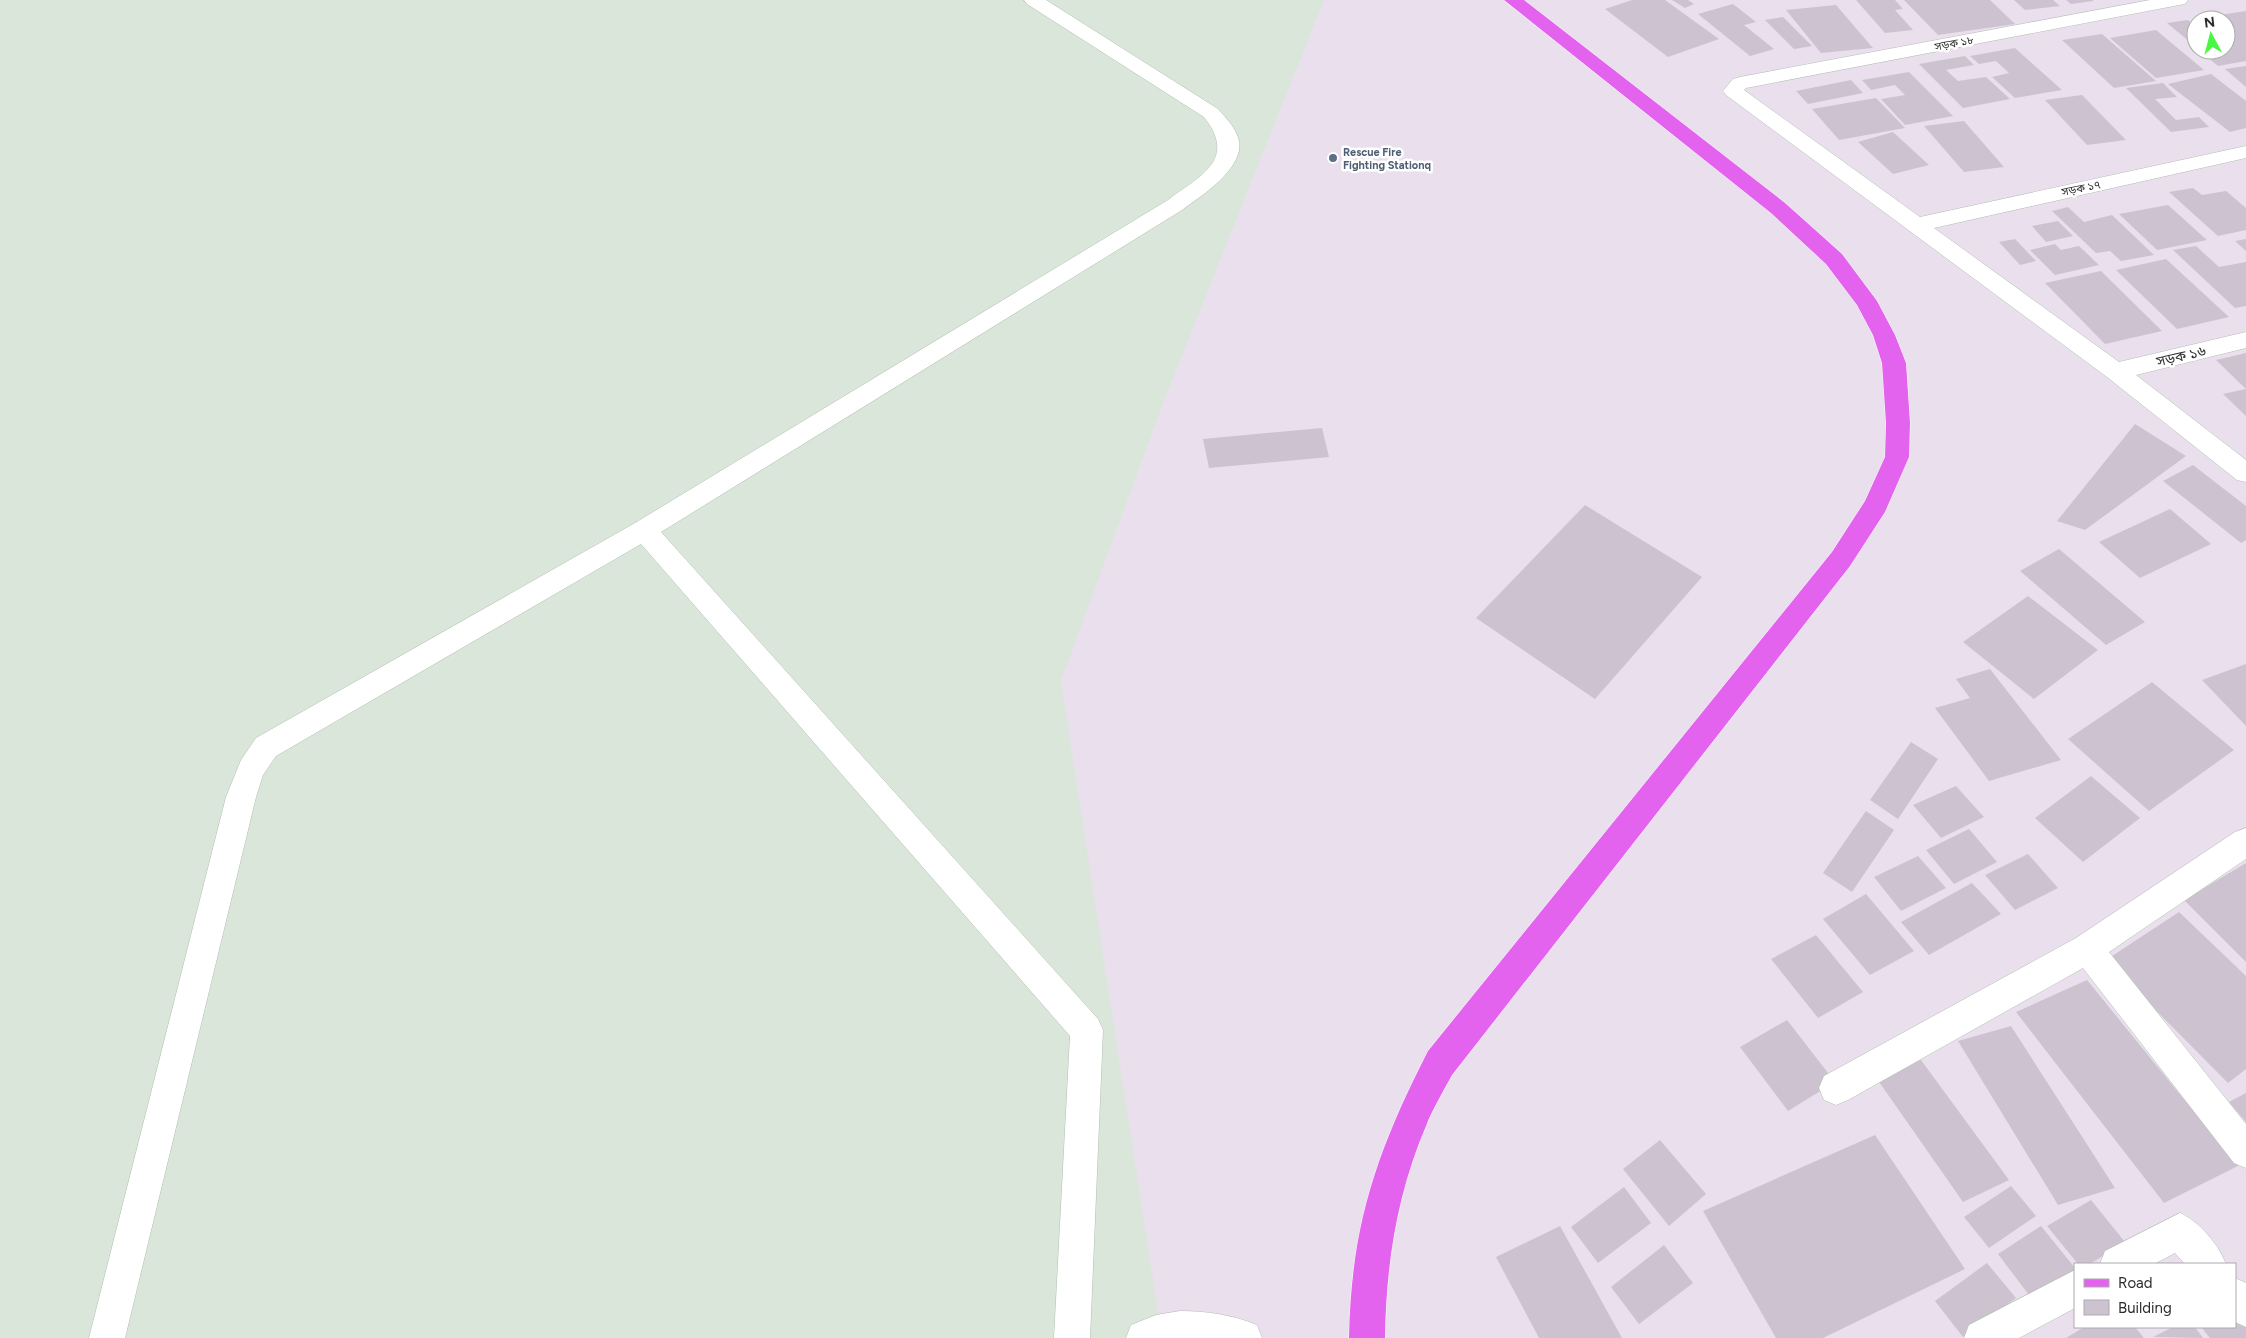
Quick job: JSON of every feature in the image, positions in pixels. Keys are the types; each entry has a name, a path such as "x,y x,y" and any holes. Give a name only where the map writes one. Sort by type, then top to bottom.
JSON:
{"main road":[{"path":"1367,1338 1366,1294 1373,1240 1387,1183 1412,1117 1440,1063 1841,559 1876,505 1897,457 1898,423 1894,363 1884,335 1866,301 1834,259 1778,208 1513,0"}],"street":[{"path":"107,1338 241,797 251,769 266,747 644,530 1175,205 1210,178 1224,163 1231,148 1229,136 1224,125 1211,113 1033,0"},
{"name":"সড়ক ১৮","path":"1916,225 1733,91 1740,83 2179,0"},
{"name":"সড়ক ১৭","path":"1916,225 2246,152"},
{"path":"1916,225 2115,371 2246,473"},
{"name":"সড়ক ১৬","path":"2115,371 2246,340"},
{"path":"644,530 1087,1030 1072,1338"},
{"path":"1836,1088 2087,949 2246,842"},
{"path":"2087,949 2246,1151"},
{"path":"2120,1263 2180,1231 2207,1263"},
{"path":"1982,1338 2074,1289"},
{"path":"2236,1297 2246,1309"},
{"path":"1144,1338 1155,1332 1195,1329 1244,1338"}],"shaded area":[{"path":"0,0 1324,0 1165,398 1061,681 1162,1338 0,1338"}],"building":[{"path":"1632,0 1665,0 1719,39 1668,57 1605,9"},
{"path":"1672,0 1688,0 1694,4 1685,8"},
{"path":"1856,0 1895,0 1903,9 1895,10 1913,30 1885,33"},
{"path":"1904,0 1990,0 2015,24 1938,35"},
{"path":"2014,0 2053,0 2060,6 2025,10"},
{"path":"2066,0 2093,0 2093,1 2071,4"},
{"path":"1733,4 1756,22 1744,25 1774,49 1750,56 1698,14"},
{"path":"1836,5 1873,48 1821,53 1786,10"},
{"path":"2246,11 2246,61 2218,66 2211,60 2236,60 2236,13"},
{"path":"1783,17 1812,46 1794,49 1765,20"},
{"path":"2186,20 2186,39 2167,23"},
{"path":"2156,30 2186,55 2186,60 2192,60 2204,70 2156,78 2110,38"},
{"path":"2102,34 2156,81 2114,88 2062,40"},
{"path":"2015,48 2062,90 2015,98 1992,77 2009,73 1996,61 1979,64 1970,56"},
{"path":"1965,56 1974,65 1946,70 1958,81 1986,77 2010,99 1963,108 1919,64"},
{"path":"2246,66 2246,87 2225,69"},
{"path":"1909,72 1953,116 1905,125 1881,99 1905,95 1895,85 1871,90 1862,80"},
{"path":"2211,74 2246,101 2246,128 2230,132 2168,84"},
{"path":"1851,80 1863,93 1808,104 1796,91"},
{"path":"2163,83 2177,97 2155,99 2176,120 2199,117 2209,127 2171,132 2126,88"},
{"path":"2082,95 2126,140 2087,145 2045,100"},
{"path":"1876,98 1905,128 1839,140 1812,109"},
{"path":"1964,121 2004,167 1964,172 1924,126"},
{"path":"1893,132 1929,165 1893,174 1858,142"},
{"path":"2193,188 2202,195 2226,191 2246,208 2246,230 2218,236 2169,192"},
{"path":"2168,205 2207,240 2157,250 2119,214"},
{"path":"2068,207 2084,222 2112,215 2154,255 2121,261 2110,251 2096,253 2052,211"},
{"path":"2058,221 2073,236 2046,242 2032,226"},
{"path":"2015,239 2036,261 2020,265 1999,242"},
{"path":"2246,239 2246,251 2235,241"},
{"path":"2055,244 2061,250 2079,246 2099,265 2055,275 2030,250"},
{"path":"2196,246 2219,267 2246,262 2246,306 2235,308 2173,250"},
{"path":"2166,259 2229,317 2177,329 2116,270"},
{"path":"2101,271 2162,331 2105,344 2045,283"},
{"path":"2246,353 2246,389 2216,360"},
{"path":"2246,389 2246,416 2223,394"},
{"path":"2135,424 2186,456 2085,530 2057,521"},
{"path":"1322,428 1329,457 1209,468 1203,439"},
{"path":"2193,465 2246,506 2246,540 2241,543 2163,481"},
{"path":"1585,505 1702,577 1595,699 1476,618"},
{"path":"2170,509 2211,544 2140,578 2099,542"},
{"path":"2059,549 2145,622 2106,645 2020,571"},
{"path":"2028,596 2098,650 2034,699 1963,642"},
{"path":"2246,664 2246,726 2202,680"},
{"path":"1990,669 2061,760 1989,781 1935,708 1970,698 1956,679"},
{"path":"2152,682 2234,750 2149,811 2068,739"},
{"path":"1911,742 1938,759 1898,819 1870,800"},
{"path":"2091,776 2140,818 2083,862 2035,818"},
{"path":"1956,786 1984,817 1941,838 1913,805"},
{"path":"1866,811 1894,830 1852,892 1823,873"},
{"path":"1969,829 1997,862 1954,884 1926,850"},
{"path":"2028,854 2058,888 2015,910 1985,875"},
{"path":"1918,856 1946,888 1901,911 1874,877"},
{"path":"2246,863 2246,962 2184,900"},
{"path":"1972,883 2001,914 1929,955 1901,922"},
{"path":"1866,894 1914,951 1870,975 1823,919"},
{"path":"2179,912 2246,976 2246,1069 2228,1083 2106,960"},
{"path":"1816,935 1863,992 1818,1018 1771,959"},
{"path":"2087,980 2238,1166 2164,1203 2016,1012"},
{"path":"1787,1020 1835,1082 1788,1111 1740,1047"},
{"path":"2011,1026 2115,1188 2058,1205 1958,1041"},
{"path":"1921,1060 2009,1180 1963,1202 1877,1079"},
{"path":"2246,1093 2246,1122 2229,1102"},
{"path":"1875,1135 1965,1269 1823,1338 1776,1338 1703,1211"},
{"path":"1660,1140 1706,1194 1669,1226 1623,1169"},
{"path":"2011,1186 2036,1216 1989,1248 1964,1217"},
{"path":"1624,1187 1651,1223 1598,1263 1571,1227"},
{"path":"2091,1200 2125,1242 2092,1263 2077,1263 2047,1226"},
{"path":"1560,1226 1622,1338 1539,1338 1496,1257"},
{"path":"2041,1226 2074,1267 2074,1272 2032,1299 1998,1254"},
{"path":"1664,1245 1693,1283 1639,1324 1611,1287"},
{"path":"1987,1263 2016,1298 1963,1337 1935,1301"},
{"path":"2236,1307 2246,1321 2246,1338 2210,1338 2202,1328 2236,1328"},
{"path":"2082,1328 2136,1328 2144,1338 2066,1338"},
{"path":"2171,1328 2196,1328 2203,1338 2153,1337"}],"place":[{"name":"Rescue Fire Fighting Stationq","path":"1333,158"}]}
